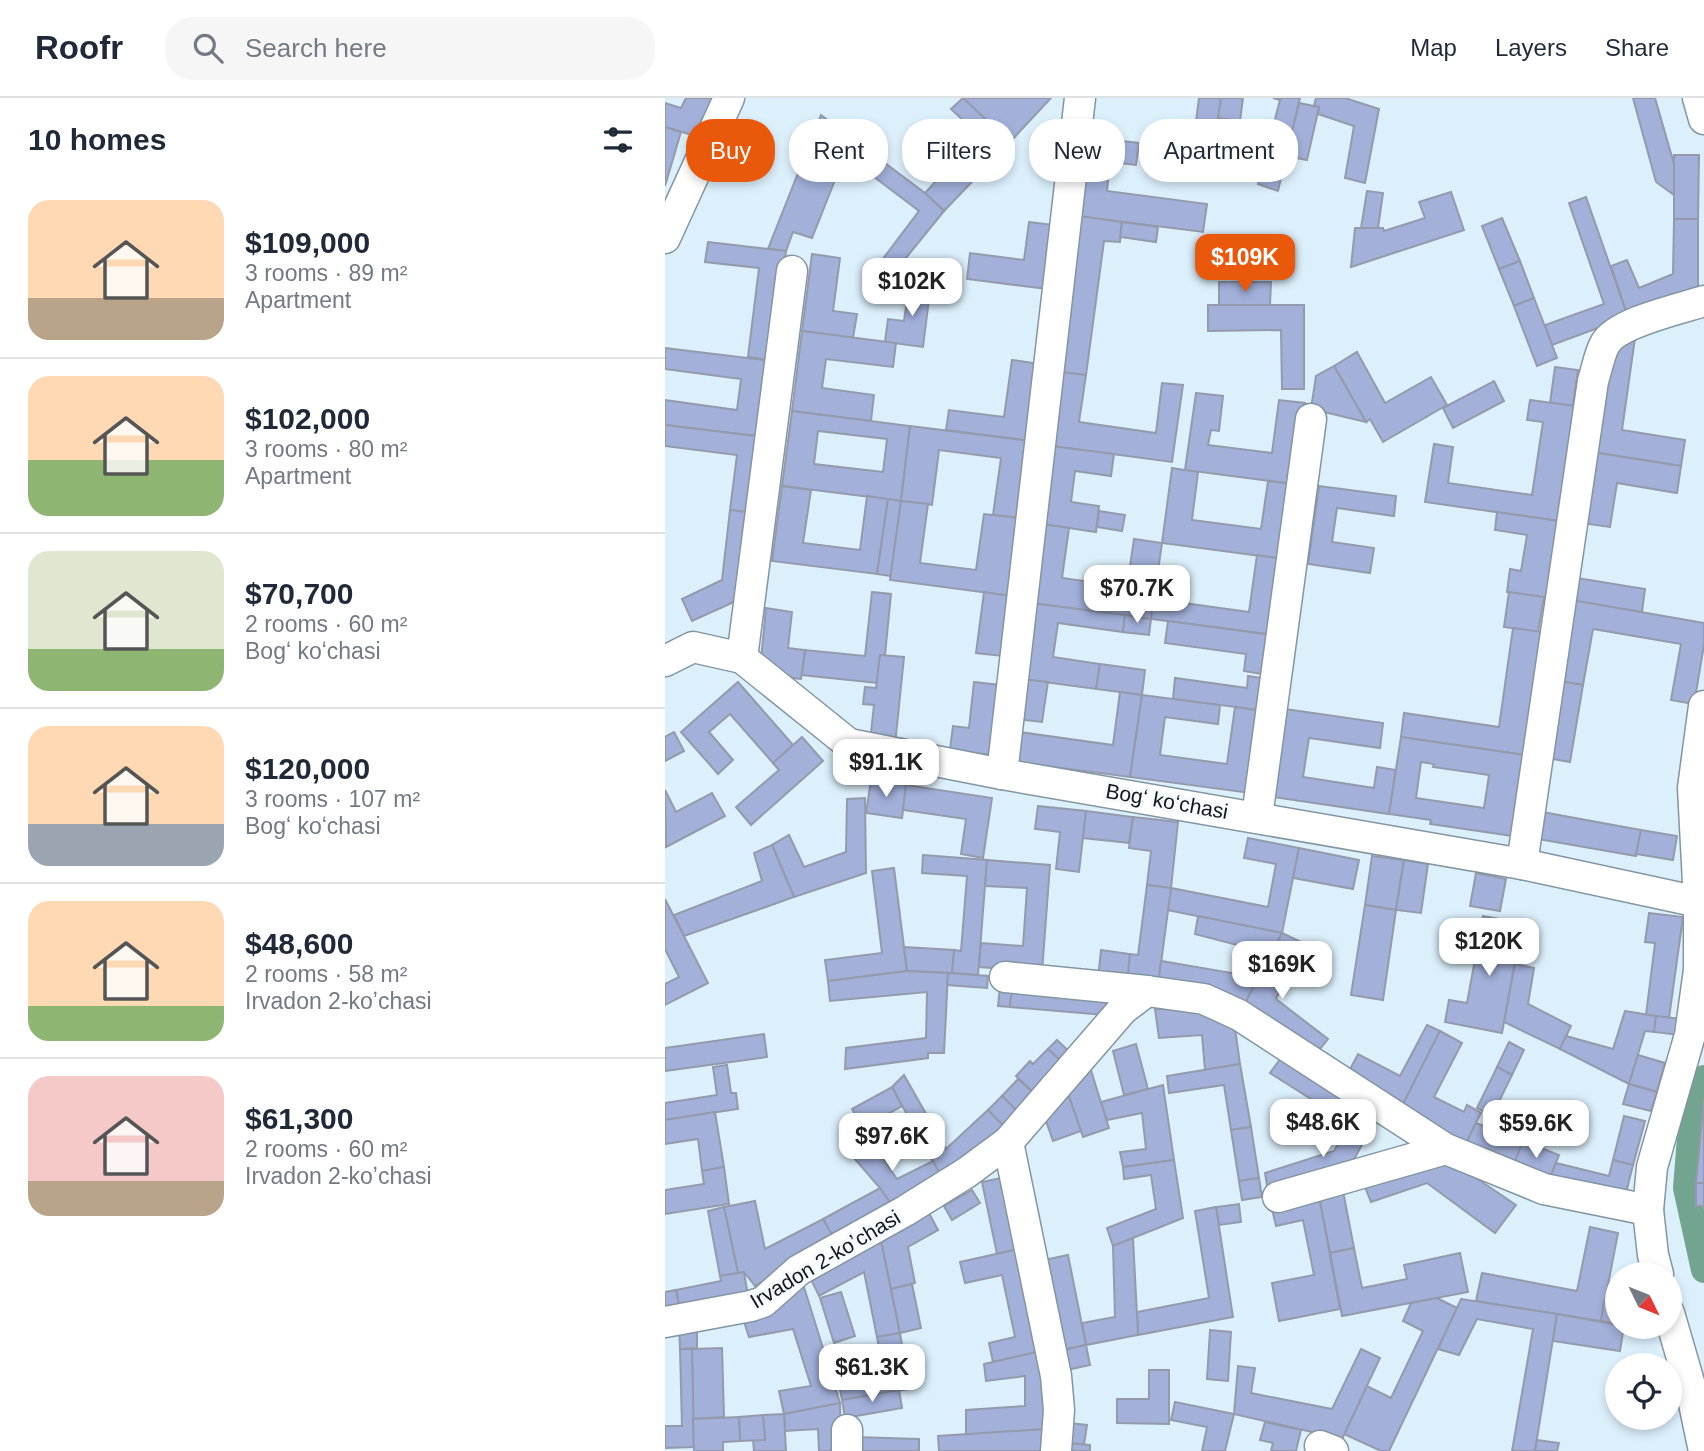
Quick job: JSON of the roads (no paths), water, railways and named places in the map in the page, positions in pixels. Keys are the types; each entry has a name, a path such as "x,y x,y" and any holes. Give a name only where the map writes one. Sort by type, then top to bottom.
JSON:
{"street":[{"path":"665,238 729,98"},
{"path":"1002,774 1080,98"},
{"path":"1698,98 1704,119"},
{"path":"742,658 792,271"},
{"path":"1522,863 1593,381 1601,355 1606,342 1621,329 1704,301"},
{"path":"1257,817 1311,419"},
{"name":"Bogʻ koʻchasi","path":"665,661 693,647 742,658 849,744 1002,774 1522,863 1701,903"},
{"path":"1655,1262 1648,1210 1652,1167 1690,1035 1699,970 1701,903 1693,788 1704,706"},
{"path":"1005,977 1147,990 1204,999 1239,1014 1446,1149 1544,1189 1648,1210"},
{"name":"Irvadon 2-koʼchasi","path":"665,1322 763,1302 799,1270 905,1211 966,1173 1008,1142 1123,1009 1147,990"},
{"path":"1008,1142 1056,1376 1059,1410 1056,1451"},
{"path":"1278,1197 1446,1149"},
{"path":"1677,1339 1691,1389 1704,1451"}],"waterway":[{"path":"1704,1078 1692,1113 1686,1188 1704,1270"}]}
